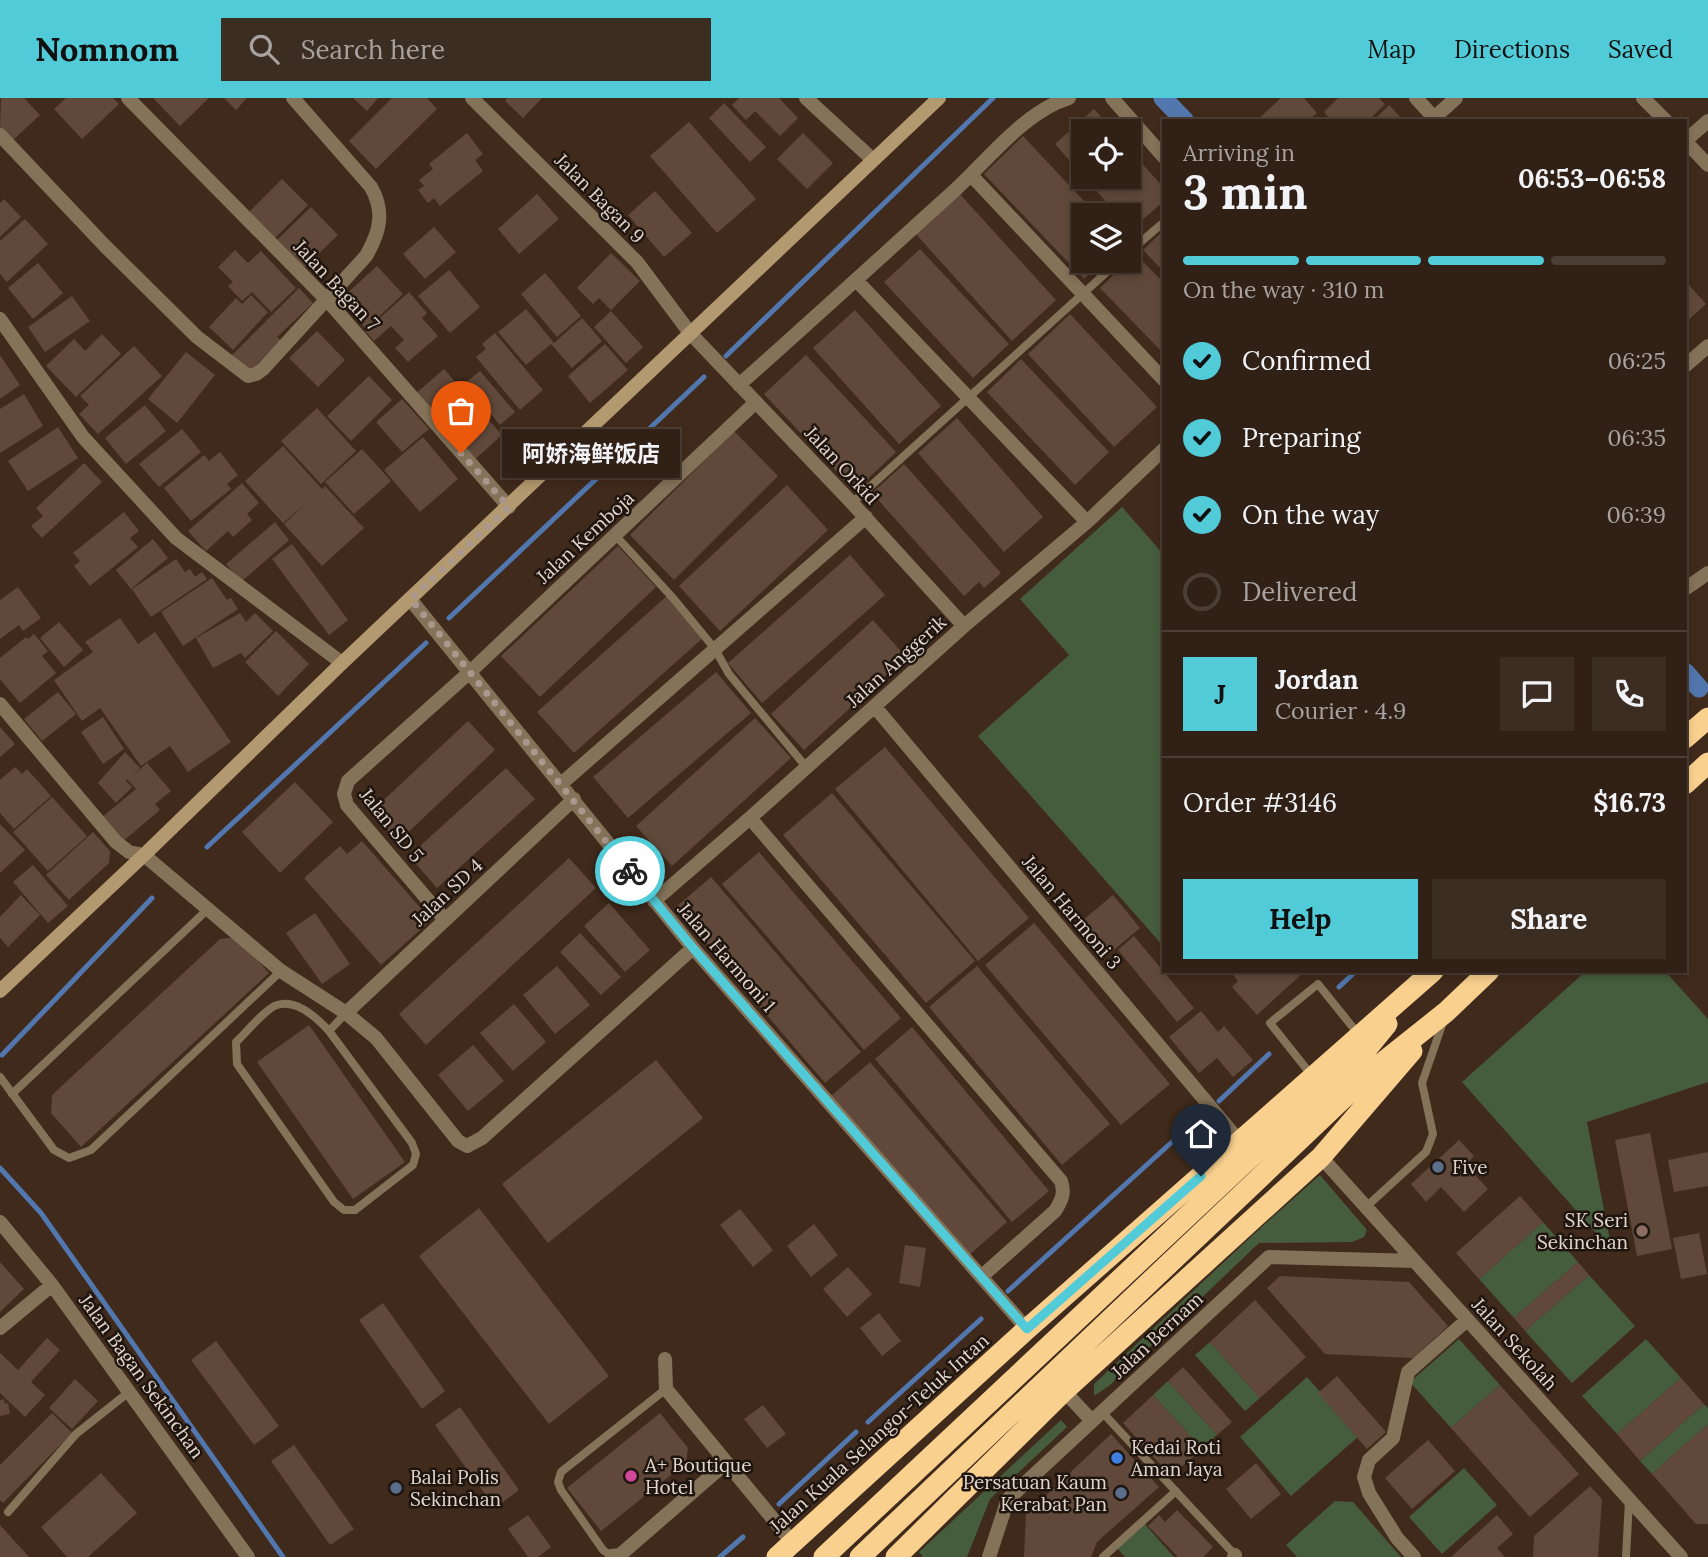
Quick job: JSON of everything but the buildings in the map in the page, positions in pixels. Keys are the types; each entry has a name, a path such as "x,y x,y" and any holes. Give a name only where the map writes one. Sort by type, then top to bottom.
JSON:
{"highway":[{"path":"1687,732 1708,718"},
{"path":"1687,782 1708,763"},
{"path":"899,1556 1064,1391 1321,1157 1446,1013 1487,973"},
{"name":"Jalan Kuala Selangor-Teluk Intan","path":"784,1550 1027,1329 1427,976"},
{"name":"Jalan Kuala Selangor-Teluk Intan","path":"824,1557 1360,1057 1427,976"},
{"path":"860,1557 1372,1071 1446,1013"}],"street":[{"name":"Jalan Bagan 7","path":"128,98 327,300 509,507"},
{"path":"0,135 105,246 197,337 248,376 263,369 366,256 375,240 379,220 379,202 371,187 293,98"},
{"name":"Jalan Bagan 9","path":"472,98 637,262 690,333"},
{"path":"806,98 872,159"},
{"path":"0,991 939,98"},
{"path":"739,385 1027,121 1059,101 1069,98"},
{"path":"1112,98 1162,155"},
{"path":"1416,98 1435,119 1456,98"},
{"path":"1643,98 1664,119"},
{"path":"1687,139 1708,121"},
{"path":"1687,143 1708,165"},
{"path":"971,175 1162,378"},
{"path":"856,280 1087,522"},
{"path":"0,319 83,437 176,538 342,663"},
{"name":"Jalan Orkid","path":"690,333 866,517 964,626"},
{"path":"1687,364 1708,346"},
{"name":"Jalan Kemboja","path":"471,671 756,402"},
{"name":"Jalan Anggerik","path":"654,901 875,708 964,626 1087,522 1162,451"},
{"path":"561,784 866,517"},
{"path":"1687,589 1708,573"},
{"name":"Jalan Harmoni 1","path":"411,599 693,948 1027,1329"},
{"name":"Jalan SD 5","path":"445,920 347,805 344,794 348,781 471,671"},
{"path":"0,704 116,842 129,852 144,855 281,971 346,1013 376,1038 458,1141 467,1146 482,1138 693,948"},
{"name":"Jalan Harmoni 3","path":"875,708 1240,1142"},
{"name":"Jalan SD 4","path":"346,1013 574,799"},
{"path":"750,818 1061,1181 1064,1190 1055,1211 981,1277"},
{"name":"Jalan Sekolah","path":"1321,1157 1681,1557"},
{"name":"Jalan Bagan Sekinchan","path":"0,1222 52,1285 248,1557"},
{"name":"Jalan Bernam","path":"989,1557 1008,1499 1269,1257 1415,1261"},
{"path":"0,1328 52,1285"},
{"path":"1413,1557 1397,1538 1369,1493 1364,1477 1369,1460 1393,1437 1408,1372 1467,1320"},
{"path":"665,1359 666,1389 726,1463 784,1550"},
{"path":"1064,1391 1097,1417"},
{"path":"612,1556 620,1555 726,1463"}],"lane":[{"path":"1141,242 1162,224"},
{"path":"852,503 1105,273"},
{"path":"615,535 673,598 715,649 729,674 807,768"},
{"path":"12,1094 207,910"},
{"path":"0,1077 54,1150 69,1158 91,1150 281,971"},
{"path":"1313,1077 1270,1023 1318,984 1359,1035"},
{"path":"287,1004 316,1016 329,1031 412,1143 416,1154 413,1166 355,1210 344,1210 334,1202 237,1064 235,1056 236,1042 275,1005 287,1004"},
{"path":"329,1031 346,1013"},
{"path":"1366,1207 1426,1152 1433,1134 1422,1083 1446,1013"},
{"path":"612,1556 603,1549 561,1490 558,1482 561,1472 666,1389"},
{"path":"8,1512 76,1434 129,1392"},
{"path":"1097,1417 1176,1491 1235,1556"},
{"path":"1103,1557 1176,1491"},
{"path":"1626,1557 1629,1500"}],"green space":[{"path":"1122,507 1162,553 1162,945 978,736 1069,655 1020,599"},
{"path":"1584,973 1667,973 1708,1019 1708,1082 1587,1122 1612,1251 1462,1082"},
{"path":"1320,1175 1367,1230 1364,1237 1352,1242 1259,1243 1109,1386 1094,1396 1094,1384"},
{"path":"1543,1222 1578,1262 1514,1318 1479,1279"},
{"path":"1589,1275 1635,1326 1572,1383 1525,1331"},
{"path":"1459,1339 1500,1385 1451,1428 1410,1382"},
{"path":"1646,1339 1681,1378 1617,1434 1582,1396"},
{"path":"1210,1342 1260,1398 1245,1411 1195,1355"},
{"path":"1307,1377 1359,1436 1291,1496 1240,1437"},
{"path":"1168,1381 1217,1435 1202,1449 1153,1395"},
{"path":"1704,1404 1708,1408 1708,1424 1652,1474 1640,1461"},
{"path":"1061,1420 1067,1427 990,1499 967,1557 923,1557 919,1552"},
{"path":"1464,1468 1497,1505 1442,1554 1409,1517"},
{"path":"1335,1501 1353,1502 1401,1557 1297,1557 1286,1545"},
{"path":"1143,1522 1174,1557 1125,1557 1116,1547"}],"waterway":[{"path":"726,356 993,98"},
{"path":"1163,98 1183,119"},
{"path":"449,618 704,377"},
{"path":"207,847 426,643"},
{"path":"1687,674 1699,688"},
{"path":"2,1055 152,898"},
{"path":"1339,987 1354,973"},
{"path":"1219,1101 1269,1054"},
{"path":"1008,1291 1195,1121"},
{"path":"0,1168 41,1213 283,1557"},
{"path":"868,1422 981,1319"},
{"path":"779,1504 856,1432"},
{"path":"720,1557 743,1537"}],"way so far":[{"path":"461,453 509,507 411,599 630,871"}],"place":[{"name":"阿娇海鲜饭店","path":"461,453"},
{"name":"Five","path":"1438,1167"},
{"name":"SK Seri Sekinchan","path":"1642,1231"},
{"name":"Kedai Roti Aman Jaya","path":"1117,1458"},
{"name":"A+ Boutique Hotel","path":"631,1476"},
{"name":"Balai Polis Sekinchan","path":"396,1488"},
{"name":"Persatuan Kaum Kerabat Pan","path":"1121,1493"}],"route":[{"path":"630,871 693,948 1027,1329 1201,1176"}]}
